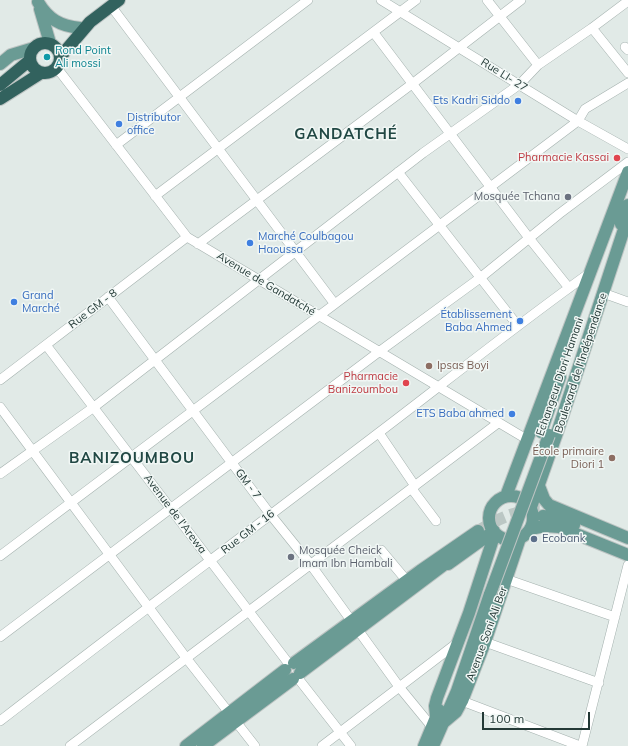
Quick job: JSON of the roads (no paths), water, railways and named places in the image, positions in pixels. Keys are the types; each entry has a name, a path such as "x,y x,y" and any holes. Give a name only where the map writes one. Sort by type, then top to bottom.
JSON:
{"highway":[{"path":"1,97 40,49 85,25 115,3"},
{"path":"1,97 41,73 50,73 57,68 60,56 85,25"},
{"path":"40,49 60,56"},
{"path":"40,49 34,68 41,73"}],"main road":[{"path":"37,1 50,18 63,25 85,25"},
{"path":"37,1 40,49"},
{"path":"0,64 10,56 40,49"},
{"path":"0,73 13,61 40,49"},
{"name":"Boulevard de l'Indépendance","path":"506,496 628,172"},
{"name":"Echangeur Diori Hamani","path":"545,433 602,258 628,185"},
{"name":"Echangeur Diori Hamani","path":"486,593 628,205"},
{"path":"621,237 628,211"},
{"name":"Boulevard de l'Indépendance","path":"531,507 604,293 628,217"},
{"path":"579,303 602,258"},
{"path":"538,486 544,499 545,511"},
{"path":"530,529 533,514 531,507 520,497 506,496 495,502 490,513 489,520 494,532 504,538 520,538 530,529 545,526 559,528 628,555"},
{"path":"531,507 541,504 545,511 564,521 628,549"},
{"path":"545,511 628,538"},
{"path":"545,511 566,517 628,544"},
{"path":"421,576 490,513"},
{"path":"354,626 407,581 421,576 467,550 494,532"},
{"name":"Avenue Soni Ali Ber","path":"433,746 437,722 435,706 437,698 458,642 494,532"},
{"path":"186,746 233,717 479,534"},
{"name":"Avenue Soni Ali Ber","path":"437,722 456,712 462,701 485,642 520,538"},
{"path":"467,550 483,566"},
{"name":"Avenue Soni Ali Ber","path":"424,746 437,722 486,593"},
{"path":"203,746 233,717"}],"street":[{"path":"116,145 308,0"},
{"name":"Rue LI- 27","path":"381,0 459,46 578,121 628,149"},
{"path":"155,196 416,0"},
{"path":"487,0 538,65"},
{"path":"198,244 412,84 459,46 521,0"},
{"path":"0,474 94,407 398,172 450,133 520,84 538,65 628,1"},
{"path":"115,3 179,97 334,303"},
{"path":"592,28 628,73"},
{"path":"374,33 529,238 569,288"},
{"name":"Avenue de Gandatché","path":"57,68 187,237 528,440"},
{"path":"0,556 132,458 334,303 578,121 585,109 628,83"},
{"path":"0,637 111,555 231,462 480,278 529,238 628,162"},
{"path":"398,172 518,326"},
{"name":"Rue GM - 8","path":"0,380 187,237"},
{"name":"Rue GM - 16","path":"0,721 148,606 379,433 437,386 591,272"},
{"path":"604,293 628,302"},
{"name":"GM - 7","path":"108,297 270,514 311,565 400,688 437,722"},
{"name":"Avenue de l'Arewa","path":"46,345 351,746"},
{"path":"0,407 187,659 255,746"},
{"path":"70,746 498,423"},
{"path":"379,433 436,522"},
{"path":"382,550 407,581"},
{"path":"462,701 581,746 599,683 628,565"},
{"path":"506,579 615,617"},
{"path":"322,746 400,688 458,642"},
{"path":"485,642 599,683"}],"tunnel":[{"path":"478,531 509,515 524,512 543,511"}],"place":[{"name":"Rond Point Ali mossi","path":"47,57"},
{"name":"Ets Kadri Siddo","path":"518,101"},
{"name":"Distributor office","path":"119,124"},
{"name":"Pharmacie Kassai","path":"617,158"},
{"name":"Mosquée Tchana","path":"568,197"},
{"name":"Marché Coulbagou Haoussa","path":"250,243"},
{"name":"Grand Marché","path":"14,302"},
{"name":"Établissement Baba Ahmed","path":"520,321"},
{"name":"Ipsas Boyi","path":"429,366"},
{"name":"Pharmacie Banizoumbou","path":"406,383"},
{"name":"ETS Baba ahmed","path":"512,414"},
{"name":"École primaire Diori 1","path":"612,458"},
{"name":"Ecobank","path":"534,539"},
{"name":"Mosquée Cheick Imam Ibn Hambali","path":"291,557"}],"district":[{"name":"GANDATCHÉ","path":"346,134"},
{"name":"BANIZOUMBOU","path":"132,458"}]}
